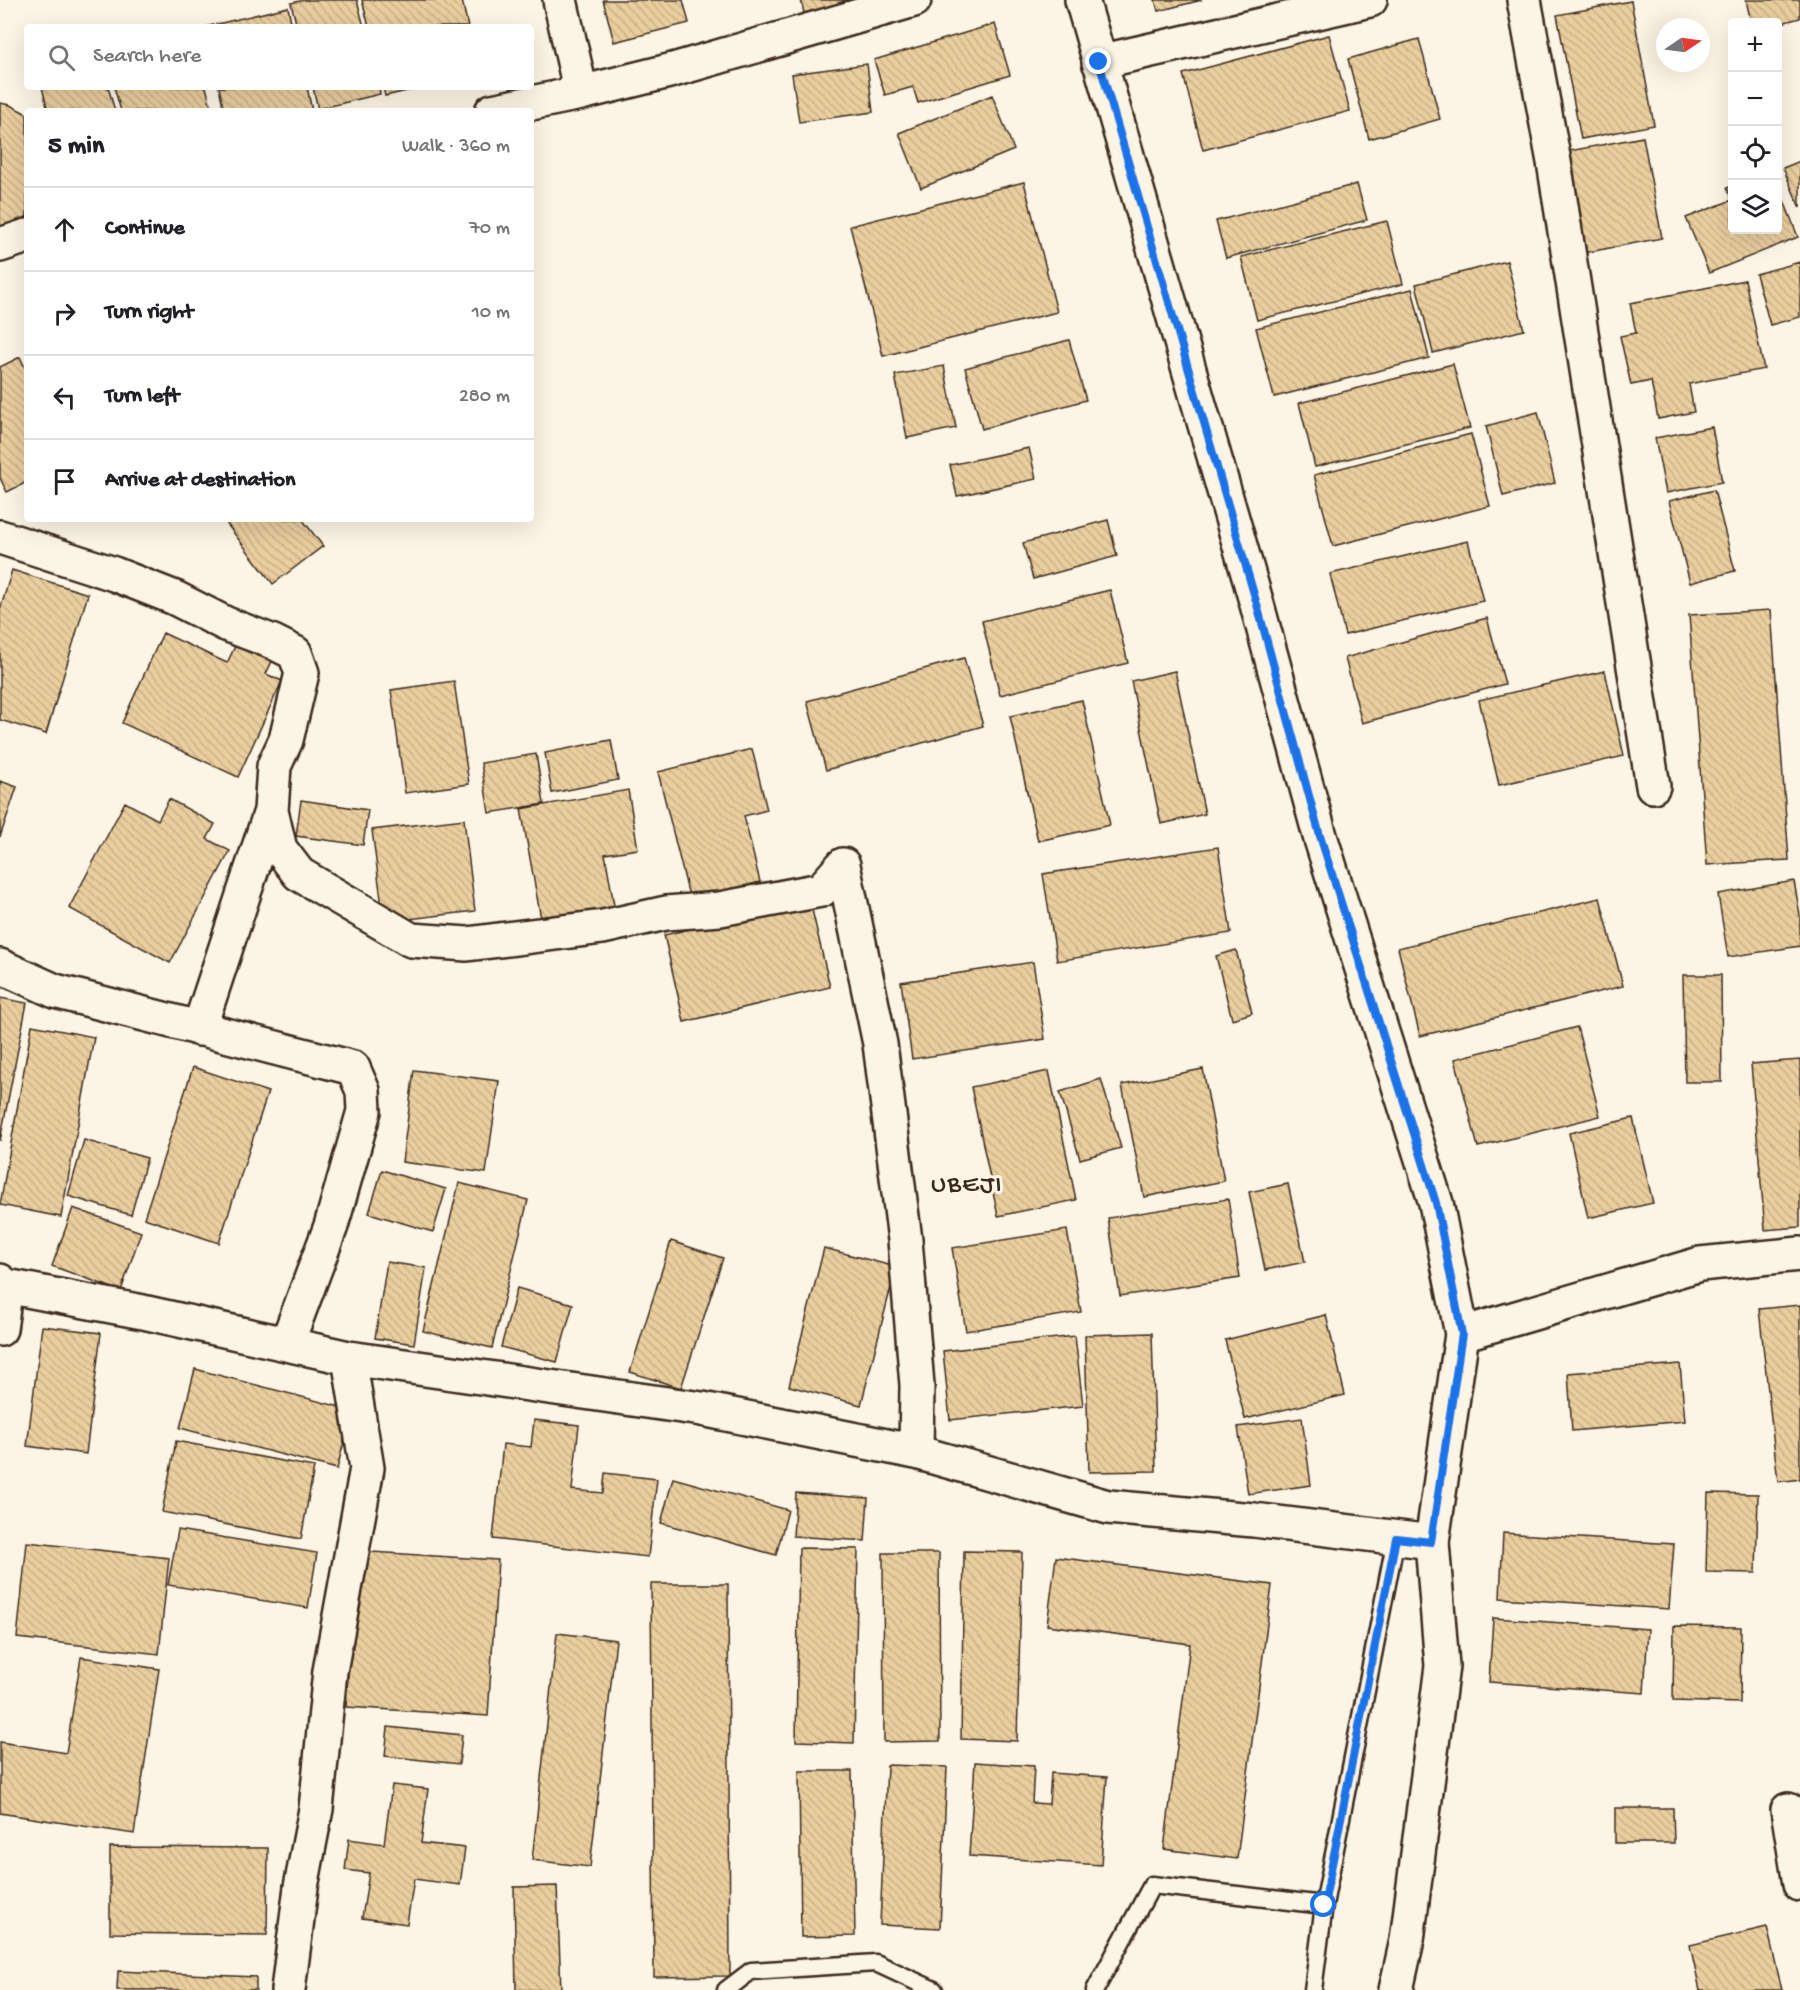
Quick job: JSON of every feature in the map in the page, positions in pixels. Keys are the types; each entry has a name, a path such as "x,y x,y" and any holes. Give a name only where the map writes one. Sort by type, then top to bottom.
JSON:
{"street":[{"path":"560,0 581,93"},
{"path":"507,108 581,93 673,70 914,0"},
{"path":"1082,0 1256,601 1320,836 1436,1203 1462,1334 1431,1542 1442,1666 1407,1940 1396,1990"},
{"path":"1099,62 1370,0"},
{"path":"1524,0 1554,162 1653,786"},
{"path":"0,245 24,237"},
{"path":"0,537 175,598 226,624 295,653 302,673 286,740 274,766 271,811 199,1029"},
{"path":"271,811 280,849 299,874 411,940 467,944 603,927 666,913 720,909 821,890 843,865 880,1044 905,1240 917,1384 916,1452"},
{"path":"0,966 55,991 353,1068 363,1091 364,1111 331,1226 287,1342"},
{"path":"1462,1334 1700,1264 1800,1254"},
{"path":"0,1329 3,1283 287,1342 349,1358 702,1409 916,1452 1108,1507 1254,1520 1431,1542"},
{"path":"288,1990 301,1887 316,1809 330,1671 367,1468 349,1358"},
{"path":"1788,1810 1800,1884"}],"lane":[{"path":"1313,1990 1324,1905 1396,1538"},
{"path":"1095,1990 1152,1885 1324,1905"},
{"path":"726,1990 750,1971 876,1963 934,1990"}],"building":[{"path":"304,0 357,0 363,24 296,24 291,3"},
{"path":"362,0 462,0 467,24 368,24"},
{"path":"603,0 683,0 689,23 614,42"},
{"path":"801,0 857,0 804,13"},
{"path":"1155,0 1202,0 1158,11"},
{"path":"1746,0 1800,0 1800,18 1782,23 1782,18 1750,18"},
{"path":"1631,1 1654,125 1581,139 1557,15"},
{"path":"288,7 291,24 217,24"},
{"path":"995,24 1010,75 918,103 913,87 885,95 874,60"},
{"path":"1329,35 1350,111 1203,150 1183,74"},
{"path":"1419,39 1440,119 1369,139 1348,59"},
{"path":"867,64 873,112 799,122 792,74"},
{"path":"43,90 109,90 114,108 47,108"},
{"path":"115,90 207,90 211,108 120,108"},
{"path":"220,90 308,90 311,108 223,108"},
{"path":"314,90 379,90 380,94 318,108"},
{"path":"384,90 411,90 385,96"},
{"path":"992,95 1014,150 921,188 899,133"},
{"path":"0,103 24,112 24,218 0,228"},
{"path":"1643,137 1662,238 1578,254 1559,153"},
{"path":"1800,161 1800,208 1783,168"},
{"path":"1024,182 1057,312 883,356 850,226"},
{"path":"1357,184 1367,220 1226,258 1216,221"},
{"path":"1782,195 1798,237 1709,273 1686,218 1728,202 1728,234 1782,234"},
{"path":"1387,221 1403,284 1257,320 1241,257"},
{"path":"1507,261 1524,330 1433,353 1416,284"},
{"path":"1800,262 1800,317 1770,325 1756,274"},
{"path":"1745,280 1764,369 1689,384 1694,412 1658,419 1651,381 1631,385 1620,336 1636,333 1630,303"},
{"path":"1412,289 1429,358 1274,397 1256,328"},
{"path":"1069,340 1086,400 982,429 965,368"},
{"path":"20,357 24,366 24,484 7,492 0,478 0,367"},
{"path":"1453,364 1470,428 1315,467 1299,403"},
{"path":"944,366 956,428 907,438 895,375"},
{"path":"1538,412 1555,483 1503,496 1486,426"},
{"path":"1712,427 1722,482 1666,493 1655,438"},
{"path":"1471,434 1490,506 1333,546 1314,475"},
{"path":"1029,448 1036,479 957,496 950,465"},
{"path":"1714,490 1735,571 1690,583 1669,501"},
{"path":"1108,520 1117,556 1033,579 1023,543"},
{"path":"225,522 304,522 323,546 273,584"},
{"path":"1468,541 1483,601 1345,635 1330,574"},
{"path":"12,570 88,594 46,734 0,720 0,610"},
{"path":"1110,590 1128,663 1000,695 982,621"},
{"path":"1771,610 1789,860 1707,865 1689,615"},
{"path":"1487,618 1505,684 1362,723 1345,658"},
{"path":"163,633 227,663 238,640 274,657 266,674 282,681 238,777 122,723"},
{"path":"964,658 983,726 826,770 807,701"},
{"path":"1175,671 1205,814 1161,824 1131,681"},
{"path":"1605,671 1624,756 1499,785 1479,700"},
{"path":"454,681 469,784 405,793 391,690"},
{"path":"1082,700 1110,825 1038,841 1010,716"},
{"path":"611,740 618,780 552,793 545,753"},
{"path":"752,749 767,810 744,816 760,882 690,900 658,772"},
{"path":"536,754 544,804 489,813 481,763"},
{"path":"0,781 17,787 0,837"},
{"path":"628,790 638,849 605,854 616,917 543,930 521,809"},
{"path":"169,799 215,824 207,839 230,851 170,963 69,908 125,802 158,820"},
{"path":"301,800 368,810 363,845 296,836"},
{"path":"464,819 475,911 384,922 372,830"},
{"path":"1218,847 1231,933 1057,961 1043,874"},
{"path":"1794,881 1800,915 1800,946 1728,957 1718,894"},
{"path":"1600,898 1623,986 1420,1036 1398,948"},
{"path":"810,901 830,987 684,1022 664,935"},
{"path":"1236,950 1252,1013 1232,1019 1216,956"},
{"path":"1033,962 1045,1039 912,1059 901,982"},
{"path":"1683,975 1721,975 1722,1082 1685,1082"},
{"path":"0,998 27,1003 0,1141"},
{"path":"32,1025 94,1037 61,1217 0,1205"},
{"path":"1577,1027 1600,1116 1478,1147 1455,1059"},
{"path":"1800,1060 1800,1227 1765,1230 1751,1064"},
{"path":"193,1067 268,1092 219,1243 144,1218"},
{"path":"1203,1069 1224,1181 1144,1197 1122,1085"},
{"path":"414,1070 499,1081 486,1173 402,1162"},
{"path":"1049,1071 1076,1200 998,1216 971,1087"},
{"path":"1101,1079 1121,1148 1080,1159 1060,1092"},
{"path":"1633,1118 1653,1203 1588,1218 1569,1133"},
{"path":"84,1140 147,1158 131,1215 68,1196"},
{"path":"382,1170 446,1189 433,1232 369,1213"},
{"path":"459,1183 528,1200 492,1348 423,1331"},
{"path":"1288,1184 1305,1262 1265,1270 1249,1192"},
{"path":"1228,1199 1240,1278 1120,1296 1108,1218"},
{"path":"73,1208 141,1232 121,1291 52,1266"},
{"path":"1067,1230 1081,1312 966,1331 952,1248"},
{"path":"671,1241 723,1258 681,1388 630,1372"},
{"path":"824,1248 896,1267 861,1405 789,1386"},
{"path":"387,1262 426,1268 414,1344 375,1338"},
{"path":"517,1288 573,1304 557,1362 501,1347"},
{"path":"1800,1305 1800,1479 1778,1482 1759,1309"},
{"path":"1326,1315 1345,1395 1245,1419 1225,1340"},
{"path":"42,1326 101,1333 86,1454 27,1446"},
{"path":"1152,1333 1156,1471 1089,1472 1085,1335"},
{"path":"1075,1336 1083,1406 950,1420 943,1351"},
{"path":"1680,1364 1685,1421 1572,1431 1568,1373"},
{"path":"195,1369 352,1410 337,1469 180,1428"},
{"path":"1302,1418 1311,1485 1248,1494 1238,1427"},
{"path":"534,1420 579,1425 572,1490 603,1493 605,1473 657,1479 648,1557 493,1539 503,1444 531,1447"},
{"path":"176,1441 314,1467 301,1539 162,1512"},
{"path":"673,1478 788,1510 776,1555 661,1523"},
{"path":"796,1493 868,1498 865,1541 793,1536"},
{"path":"1708,1493 1758,1494 1756,1573 1706,1572"},
{"path":"178,1530 317,1553 308,1608 168,1585"},
{"path":"1503,1533 1674,1544 1669,1609 1500,1598"},
{"path":"27,1542 169,1558 159,1654 17,1638"},
{"path":"799,1548 858,1549 854,1743 796,1741"},
{"path":"356,1551 498,1560 488,1716 346,1707"},
{"path":"964,1551 1022,1552 1017,1741 961,1739"},
{"path":"883,1553 939,1553 940,1741 884,1742"},
{"path":"1056,1557 1272,1585 1237,1859 1164,1849 1190,1644 1047,1625"},
{"path":"651,1584 728,1584 730,1976 654,1977"},
{"path":"1493,1618 1648,1629 1644,1693 1489,1682"},
{"path":"1674,1626 1741,1627 1740,1703 1673,1701"},
{"path":"557,1633 616,1640 590,1867 532,1860"},
{"path":"81,1657 159,1669 134,1834 0,1813 0,1742 66,1753"},
{"path":"388,1727 462,1735 459,1764 385,1756"},
{"path":"975,1762 1034,1766 1032,1803 1049,1804 1051,1773 1107,1777 1101,1865 969,1856"},
{"path":"887,1765 947,1767 940,1928 880,1925"},
{"path":"799,1771 852,1771 855,1936 801,1937"},
{"path":"392,1785 428,1789 421,1843 465,1848 460,1885 414,1879 407,1924 362,1918 369,1873 345,1870 349,1839 384,1844"},
{"path":"1615,1808 1673,1808 1674,1843 1615,1843"},
{"path":"110,1847 268,1848 267,1935 110,1933"},
{"path":"557,1886 561,1990 516,1990 514,1887"},
{"path":"1767,1927 1782,1990 1700,1990 1690,1945"},
{"path":"118,1971 256,1977 256,1990 117,1990"}],"district":[{"name":"UBEJI","path":"967,1182"}],"route":[{"path":"1099,62 1256,601 1320,836 1436,1203 1462,1334 1431,1542 1396,1538 1324,1905"}]}
